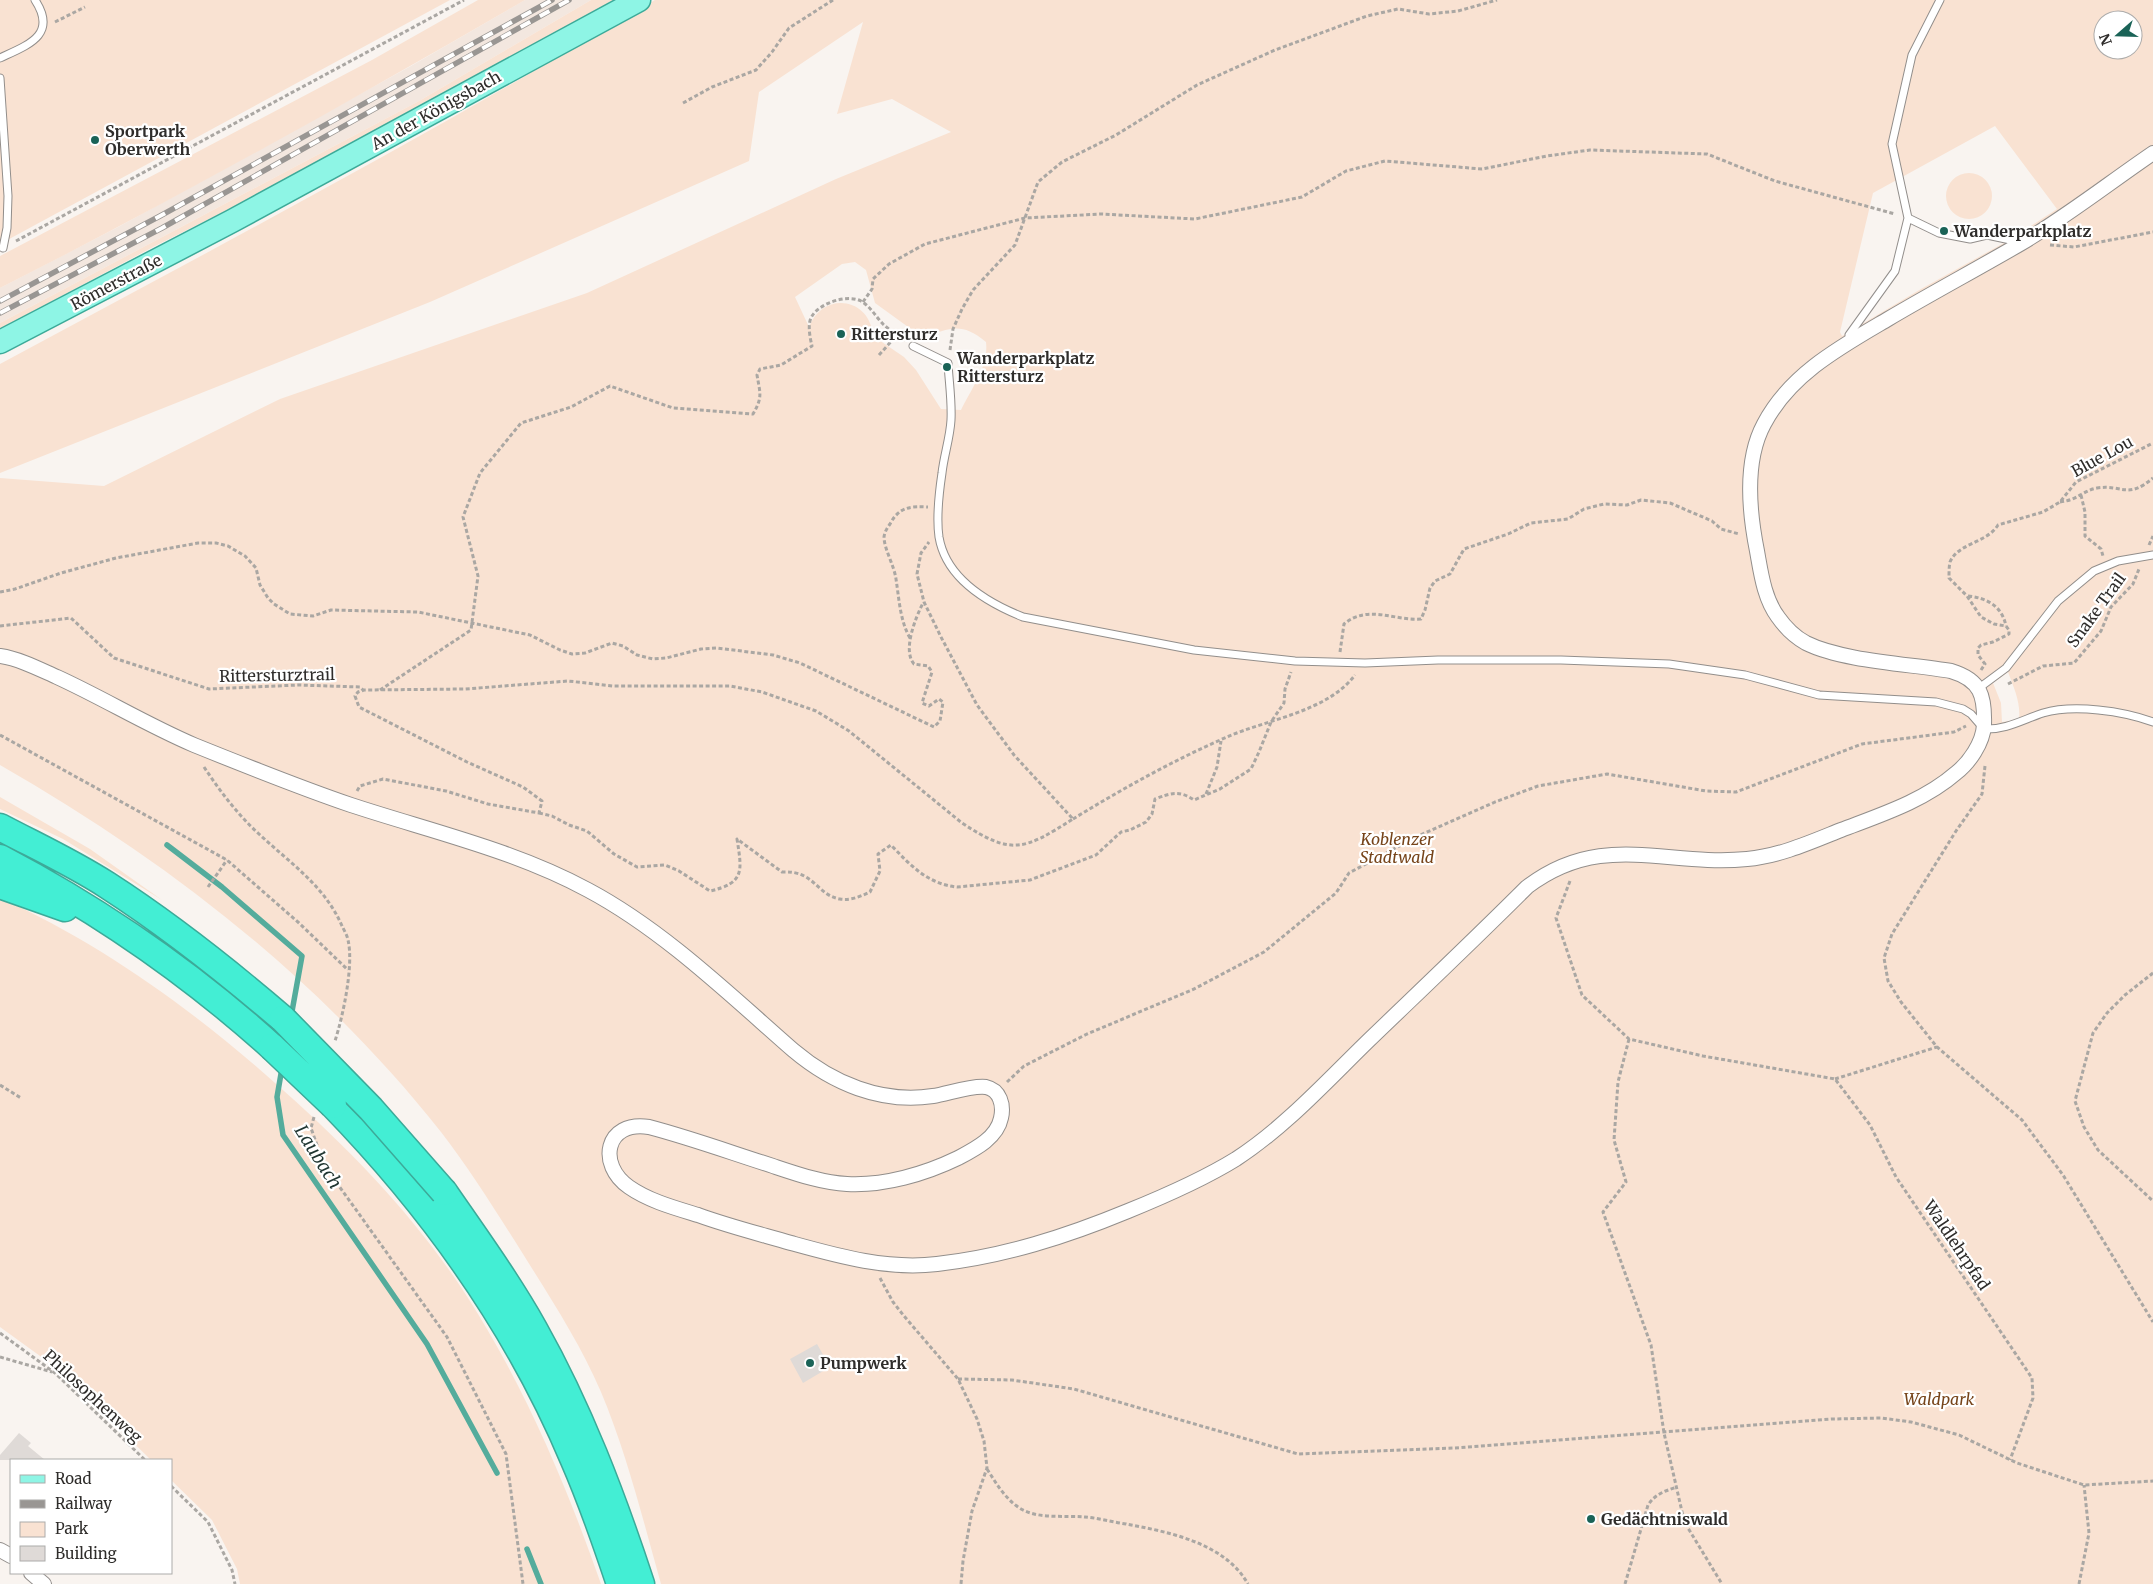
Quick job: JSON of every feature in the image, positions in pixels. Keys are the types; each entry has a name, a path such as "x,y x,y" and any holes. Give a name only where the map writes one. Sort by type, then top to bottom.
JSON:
{"highway":[{"path":"0,827 106,884 154,916 203,953 246,987 290,1026 404,1145 450,1200 534,1329 575,1409 594,1452 641,1584"},
{"path":"0,858 112,924 192,979 272,1047 353,1125 389,1164 421,1204 489,1298 544,1395 574,1459 620,1584"},
{"path":"0,884 42,901 112,924"}],"main road":[{"name":"An der Königsbach","path":"232,221 639,0"},
{"name":"Römerstraße","path":"0,342 232,221"}],"street":[{"path":"0,656 34,667 76,686 134,717 188,742 350,805 461,839 528,863 588,890 646,927 712,980 810,1064 840,1083 868,1092 898,1097 922,1098 984,1087 996,1093 1001,1103 1002,1114 1000,1123 986,1141 958,1158 919,1174 876,1182 844,1184 815,1178 643,1126 623,1130 612,1141 609,1158 616,1174 627,1185 646,1196 700,1216 846,1257 878,1263 911,1266 935,1264 1021,1249 1085,1228 1164,1196 1218,1170 1257,1144 1283,1122 1528,887 1550,871 1590,857 1626,853 1725,860 1765,856 1784,851 1872,818 1926,793 1962,768 1968,762 1980,730 1978,689 1961,674 1951,670 1841,654 1822,649 1804,642 1788,629 1771,605 1764,585 1754,538 1750,482 1756,445 1764,424 1792,386 1816,365 1852,340 2022,242 2153,153"},
{"path":"32,1574 44,1584"}],"lane":[{"path":"0,58 38,36 44,24 42,11 35,0"},
{"path":"1852,340 1849,335 1895,271 1908,218 1892,144 1912,55 1940,0"},
{"path":"0,78 8,196 3,248"},
{"path":"1908,218 1939,233 1970,239 1987,235 2022,242"},
{"path":"913,346 948,363 951,421 942,473 939,507 940,538 947,560 964,582 989,601 1023,617 1194,650 1295,661 1364,663 1438,660 1542,660 1668,664 1739,674 1819,695 1936,702 1963,709 1980,730 2006,728 2045,712 2070,710 2114,712 2138,716 2153,722"},
{"path":"1978,689 2006,668 2058,601 2094,571 2106,566 2153,555"}],"path":[{"path":"3,248 464,0"},
{"path":"683,103 712,87 756,70 789,28 833,0"},
{"path":"948,363 953,329 962,308 973,290 1015,245 1038,182 1062,162 1116,135 1197,85 1275,50 1367,16 1398,9 1429,14 1458,11 1496,0"},
{"path":"44,24 55,22 86,7"},
{"path":"863,302 872,290 871,279 889,264 925,244 1025,218 1101,214 1195,219 1302,197 1346,171 1385,161 1482,169 1547,156 1590,150 1707,154 1775,181 1908,218"},
{"path":"2022,242 2074,247 2153,232"},
{"path":"380,690 471,630 478,576 463,517 480,473 521,423 571,407 610,386 673,408 752,414 760,402 761,392 757,375 760,369 781,365 812,346 809,323 811,316 817,309 841,300 854,299 863,302 884,325 897,335 879,355"},
{"name":"Blue Lou","path":"1968,596 1987,600 2004,618 2006,626 1994,624 1981,617 1968,596 1949,578 1950,562 1961,549 1993,534 1998,525 2043,512 2060,502 2076,482 2153,443"},
{"path":"2060,502 2071,501 2087,491 2100,488 2125,491 2136,490 2145,486 2153,478"},
{"name":"Snake Trail","path":"2082,495 2086,536 2101,548 2106,566"},
{"path":"1339,662 1344,624 1352,618 1381,613 1410,620 1421,619 1430,588 1435,581 1450,574 1464,549 1508,534 1531,523 1568,519 1584,509 1604,504 1627,505 1642,500 1670,502 1712,521 1721,529 1754,538"},
{"path":"910,638 906,632 894,570 884,538 893,518 902,509 911,506 939,507"},
{"name":"Snake Trail","path":"1978,689 2043,666 2074,663 2101,631 2112,607 2133,584 2143,556 2153,536"},
{"path":"940,538 927,542 918,564 917,574 924,602 977,705 1014,755 1073,819"},
{"path":"0,592 15,590 61,573 116,558 184,548 198,544 216,543 228,546 246,556 256,568 260,585 268,598 290,614 313,616 331,610 418,612 530,635 572,654 585,653 612,643 623,646 637,655 653,659 666,658 701,649 717,648 773,654 800,663 931,726 936,726 940,721 943,702 939,698 929,706 922,704 932,672 928,666 917,665 912,660 910,638 924,602"},
{"name":"Rittersturztrail","path":"0,626 70,618 114,658 209,689 298,685 360,687 364,690 465,690 568,681 613,686 730,686 754,691 816,711 849,731 962,823 982,836 1004,846 1019,846 1045,837 1115,794 1221,740 1310,708 1348,684 1364,663"},
{"path":"1978,689 1985,664 1978,656 1978,648 2009,634 2006,626"},
{"path":"350,805 360,786 383,780 446,791 488,804 552,816 569,826 587,831 614,854 637,867 665,865 679,871 710,891 728,887 737,879 740,861 737,839 782,872 796,871 810,878 829,895 840,899 854,899 870,892 880,871 878,854 891,845 923,876 946,886 958,887 1030,880 1096,855 1120,832 1130,830 1146,822 1152,814 1155,799 1173,792 1184,794 1194,800 1238,779 1251,769 1260,752 1270,722 1284,703 1285,689 1295,661"},
{"path":"364,690 358,692 355,696 359,707 467,762 523,787 542,801 539,813"},
{"path":"996,1093 1024,1066 1087,1034 1194,989 1264,952 1336,893 1349,873 1418,836 1495,802 1538,786 1606,774 1706,791 1736,792 1862,744 1980,730 1986,752 1982,794 1956,831 1892,934 1884,958 1888,982 1937,1047 2022,1120 2063,1175 2153,1322"},
{"path":"0,736 228,860 299,923 348,971"},
{"path":"1206,794 1217,767 1221,740"},
{"path":"188,742 224,798 258,834 314,882 335,910 348,940 348,971 342,1017 334,1045"},
{"path":"208,887 228,860"},
{"path":"1577,861 1556,918 1582,995 1628,1039 1703,1056 1835,1078 1937,1047"},
{"path":"2153,973 2125,995 2107,1013 2093,1033 2075,1101 2084,1127 2098,1150 2153,1201"},
{"path":"1628,1039 1618,1082 1614,1140 1626,1182 1603,1212 1651,1345 1664,1433 1685,1522 1722,1584"},
{"name":"Waldlehrpfad","path":"1835,1078 1870,1125 1896,1177 2032,1378 2033,1398 2010,1460"},
{"path":"0,1085 21,1098"},
{"path":"316,1110 311,1128 324,1165 447,1336 506,1454 523,1584"},
{"path":"878,1263 877,1272 893,1302 958,1379 977,1418 984,1441 987,1468 972,1511 963,1561 962,1584"},
{"name":"Philosophenweg","path":"0,1333 55,1373 144,1459"},
{"path":"0,1357 55,1373"},
{"path":"958,1379 1012,1380 1074,1389 1298,1454 1455,1448 1664,1433 1832,1418 1897,1419 1959,1435 2010,1460 2084,1485 2153,1481"},
{"path":"987,1468 1005,1496 1019,1508 1040,1515 1086,1517 1159,1530 1198,1543 1228,1560 1241,1571 1248,1584"},
{"path":"2079,1584 2089,1533 2084,1485"},
{"path":"172,1487 208,1522 232,1570 235,1584"},
{"path":"1626,1584 1648,1505 1652,1498 1658,1494 1677,1487"}],"shaded area":[{"path":"525,0 591,0 419,101 0,323 0,288 120,226 411,66"}],"green space":[{"name":"Sportpark Oberwerth","path":"0,0 450,0 0,244"},
{"path":"478,0 525,0 264,148 0,288 0,256 372,60"},
{"path":"591,0 619,0 309,169 153,247 0,329 0,323 419,101"},
{"name":"Koblenzer Stadtwald","path":"655,0 2153,0 2153,1584 661,1584 627,1463 593,1374 565,1322 523,1254 441,1132 345,1024 293,974 238,928 182,883 123,841 0,765 0,478 104,486 280,399 587,293 836,179 951,132 892,99 837,114 863,22 759,92 749,161 430,302 0,473 0,364 330,186","holes":["1995,126 2057,209 2011,239 1842,336 1840,332 1873,193","855,262 866,270 875,303 922,337 948,330 962,329 977,335 986,342 985,360 982,369 961,410 941,409 916,370 904,357 873,336 870,323 864,313 855,307 845,303 824,308 816,315 809,327 795,297 842,264","2008,672 2018,702 2019,720 2002,722 2001,703 1993,683"]},
{"path":"1969,173 1982,177 1988,183 1992,196 1988,209 1982,215 1969,219 1956,215 1950,209 1946,196 1950,183 1956,177"},
{"path":"0,797 90,849 162,900 63,839 0,809"},
{"path":"0,898 38,916 113,959 219,1035 311,1116 389,1195 458,1282 515,1379 547,1446 601,1584 240,1584 237,1569 212,1520 172,1481 172,1459 150,1459 58,1369 0,1327"}],"building":[{"name":"Pumpwerk","path":"817,1344 830,1367 803,1383 790,1359"},
{"path":"19,1433 31,1443 28,1446 44,1459 0,1460 0,1455"}],"waterway":[{"name":"Laubach","path":"167,845 222,887 302,956 291,1017"},
{"name":"Laubach","path":"282,1068 277,1097 283,1135 427,1344 497,1473"},
{"name":"Laubach","path":"527,1549 541,1584"}],"railway":[{"path":"0,301 160,216 552,0"},
{"path":"0,313 162,228 569,0"}],"place":[{"name":"Sportpark Oberwerth","path":"95,140"},
{"name":"Wanderparkplatz","path":"1944,231"},
{"name":"Rittersturz","path":"841,334"},
{"name":"Wanderparkplatz Rittersturz","path":"947,367"},
{"name":"Pumpwerk","path":"810,1363"},
{"name":"Gedächtniswald","path":"1591,1519"}],"park label":[{"name":"Waldpark","path":"1939,1399"}]}
